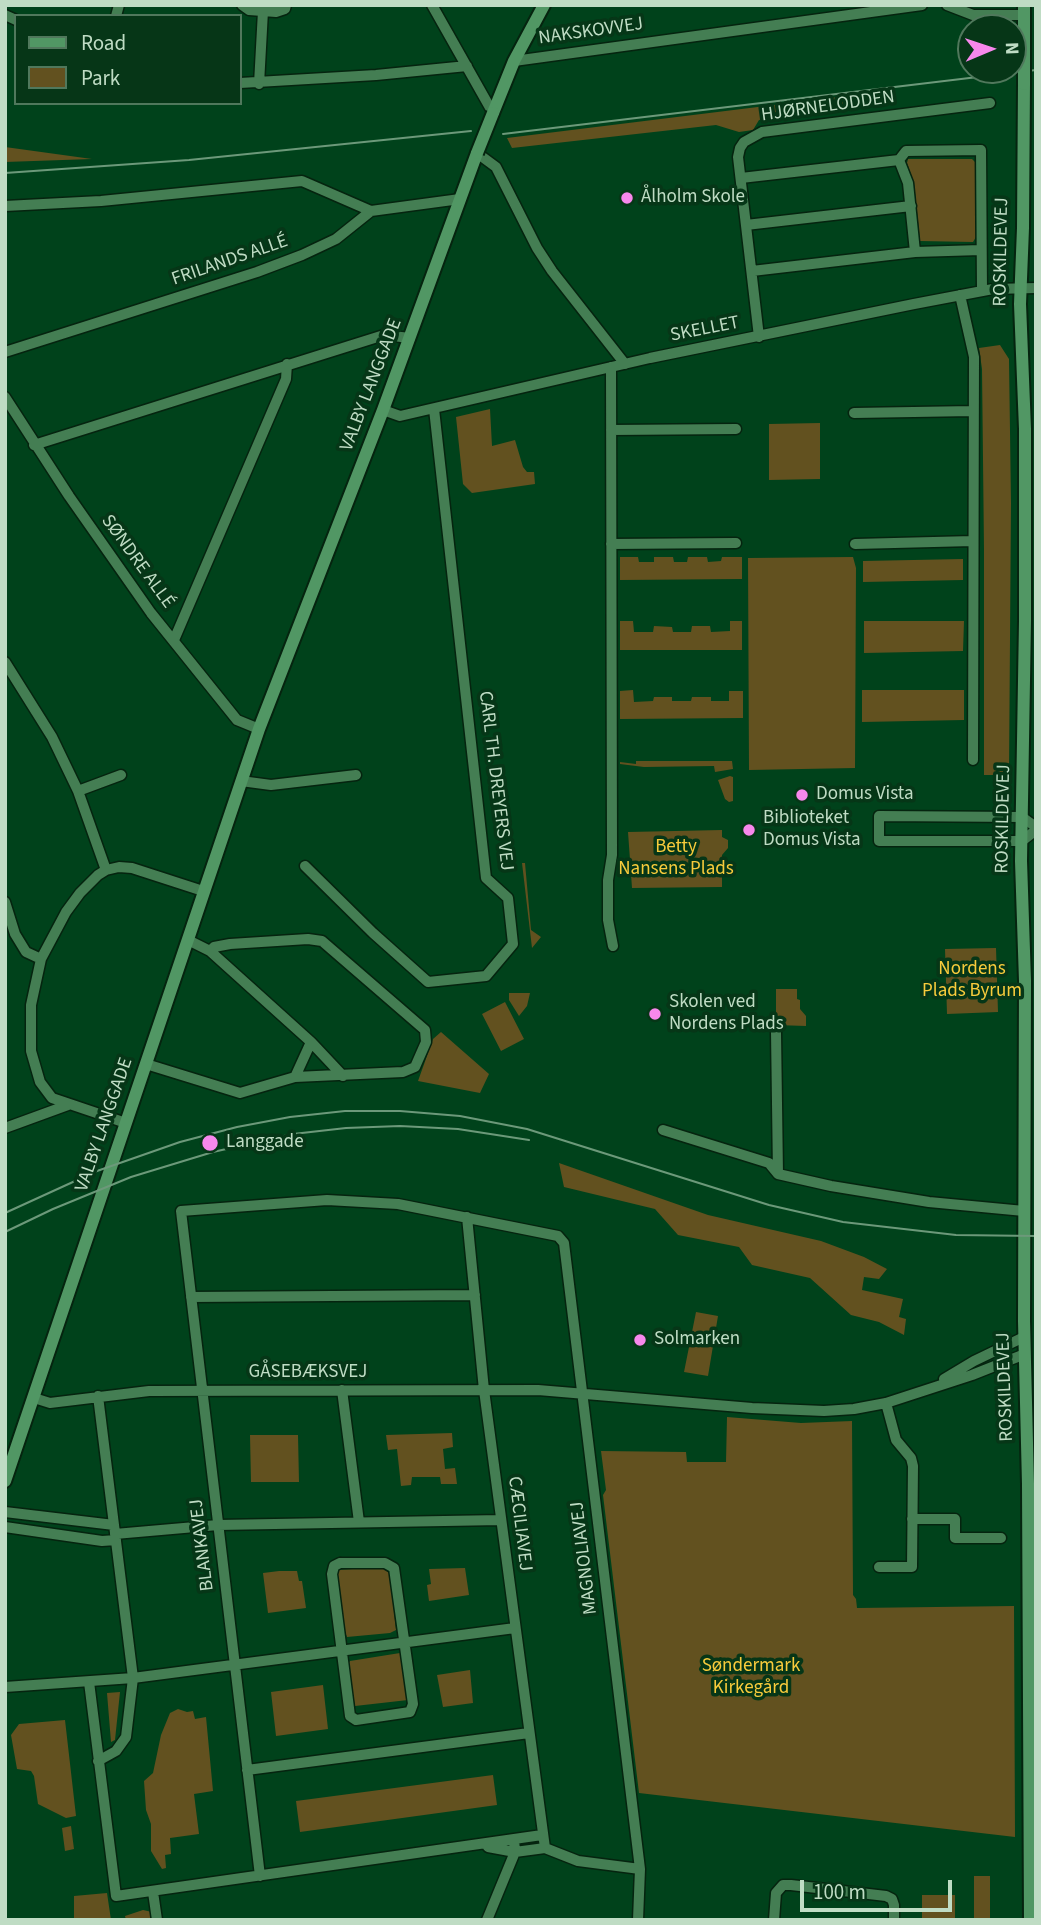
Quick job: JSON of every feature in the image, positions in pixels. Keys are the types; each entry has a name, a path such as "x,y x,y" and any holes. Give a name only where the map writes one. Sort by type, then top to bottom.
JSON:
{"street":[{"path":"242,5 249,10 276,12 285,9 286,5"},
{"path":"432,5 493,113"},
{"name":"VALBY LANGGADE","path":"5,1481 259,729 383,410 477,153 514,61 544,5"},
{"name":"NAKSKOVVEJ","path":"514,61 922,5"},
{"path":"947,5 973,15 1024,10"},
{"name":"ROSKILDEVEJ","path":"1024,10 1023,228 1020,288 1024,429 1022,841 1030,1211 1033,1900 1030,1920"},
{"path":"260,83 263,11"},
{"path":"242,83 374,76 467,66"},
{"name":"HJØRNELODDEN","path":"759,337 741,178 740,148 752,135 990,103"},
{"path":"915,252 908,183 900,160 901,155 906,151 981,150 982,291"},
{"path":"477,153 496,167 537,248 552,271 625,364"},
{"path":"741,178 900,160"},
{"path":"5,206 101,201 302,181 371,211 460,199"},
{"path":"746,225 911,206"},
{"name":"FRILANDS ALLÉ","path":"5,352 257,272 302,255 336,239 371,211"},
{"path":"752,271 915,252 981,250"},
{"name":"SKELLET","path":"383,410 400,416 611,367 982,291 1036,288"},
{"path":"960,296 974,357 973,760"},
{"path":"34,445 384,335 410,338"},
{"path":"174,640 286,379 287,364"},
{"path":"611,367 612,855 608,880 608,920 613,946"},
{"name":"SØNDRE ALLÉ","path":"5,397 34,445 143,602 237,720 259,729"},
{"name":"CARL TH. DREYERS VEJ","path":"305,866 316,884 428,982 486,976 513,944 508,898 486,878 435,408"},
{"path":"854,413 973,411"},
{"path":"611,430 736,429"},
{"path":"855,544 973,541"},
{"path":"611,544 736,543"},
{"path":"5,662 52,737 78,791 106,870"},
{"path":"78,791 121,775"},
{"path":"241,780 271,785 356,775"},
{"path":"879,816 1022,817 1036,829 1022,841 879,841 879,816"},
{"path":"126,1123 52,1098 40,1082 30,1051 32,1005 41,959 66,912 80,893 106,870 132,868 203,891"},
{"path":"5,902 15,934 26,951 41,959"},
{"path":"146,1064 240,1093 295,1077 403,1072 415,1068 426,1042 425,1030 322,941 308,939 230,944 214,947 210,951"},
{"path":"188,940 210,951 311,1042 343,1076"},
{"path":"776,1032 778,1174"},
{"path":"295,1077 311,1042"},
{"path":"5,1128 68,1105"},
{"path":"663,1130 769,1163 778,1174 831,1186 917,1200 1030,1211"},
{"name":"BLANKAVEJ","path":"260,1876 181,1211 327,1200 409,1205 467,1217"},
{"name":"MAGNOLIAVEJ","path":"467,1217 558,1236 564,1243 640,1869 638,1920"},
{"name":"CÆCILIAVEJ","path":"467,1217 484,1390 545,1847"},
{"path":"191,1297 475,1295"},
{"path":"934,1386 974,1361 1030,1335"},
{"path":"934,1386 972,1375 1030,1352"},
{"name":"GÅSEBÆKSVEJ","path":"33,1398 50,1403 138,1392 538,1390 804,1411 855,1409 886,1403 934,1386"},
{"path":"342,1390 359,1522"},
{"path":"98,1396 133,1678 126,1737 116,1751 98,1760"},
{"path":"879,1567 912,1567 913,1466 911,1458 896,1440 886,1403"},
{"path":"5,1512 115,1533 218,1525 501,1520"},
{"path":"912,1520 955,1519 955,1538 1001,1538"},
{"path":"5,1527 102,1541 115,1533"},
{"path":"340,1563 385,1563 394,1568 412,1710 353,1720 350,1716 341,1650 332,1574 334,1566 340,1563"},
{"path":"5,1687 133,1678 515,1628"},
{"path":"89,1682 116,1896 542,1835"},
{"path":"247,1770 529,1733"},
{"path":"487,1920 515,1853 514,1839"},
{"path":"470,1846 515,1853 545,1847 578,1861 640,1869"},
{"path":"774,1920 776,1893 779,1888 791,1885 886,1896 892,1899 894,1920"},
{"path":"153,1892 157,1920"}],"green space":[{"path":"871,93 872,105 759,120 753,130 739,132 716,125 512,148 507,138"},
{"path":"5,147 92,159 5,162"},
{"path":"908,159 972,159 976,163 976,237 973,242 920,241 914,183"},
{"path":"1000,345 1009,359 1009,775 984,775 982,369 979,348"},
{"path":"490,409 492,446 515,440 523,467 527,472 534,472 535,484 472,493 463,484 456,417"},
{"path":"820,423 820,479 769,480 769,424"},
{"path":"620,557 638,557 639,562 654,562 654,557 673,557 674,562 687,562 688,557 707,557 708,562 721,561 722,557 742,557 742,579 620,580"},
{"path":"853,557 856,568 855,768 749,770 748,558"},
{"path":"963,559 963,580 863,582 863,561"},
{"path":"620,621 633,621 634,632 653,632 654,626 672,627 673,632 691,632 692,626 710,626 711,632 730,631 730,621 742,621 742,650 620,650"},
{"path":"864,621 964,621 963,651 864,653"},
{"path":"633,690 634,702 653,701 654,697 691,701 692,697 711,697 711,701 729,701 729,691 743,691 743,718 620,719 620,691"},
{"path":"862,690 964,690 964,720 862,722"},
{"path":"636,761 732,761 733,769 715,772 714,766 644,767 620,764 636,764"},
{"path":"733,777 733,801 729,802 725,799 718,780"},
{"name":"Betty Nansens Plads","path":"722,830 722,837 728,840 728,848 722,855 722,887 632,888 628,832"},
{"path":"522,863 525,863 531,930 541,937 532,948"},
{"name":"Nordens Plads Byrum","path":"996,948 998,1012 947,1014 945,949"},
{"path":"776,989 797,989 800,1009 806,1016 806,1026 776,1025"},
{"path":"509,993 530,993 527,1006 519,1016 509,1000"},
{"path":"505,1002 524,1039 501,1051 482,1014"},
{"path":"441,1032 489,1074 480,1093 418,1081 433,1039"},
{"path":"559,1163 708,1215 821,1241 864,1257 887,1269 879,1279 864,1277 862,1290 903,1299 899,1317 906,1319 904,1335 879,1322 851,1315 810,1278 752,1265 739,1247 678,1235 655,1209 564,1187"},
{"path":"696,1312 718,1316 708,1376 684,1372"},
{"name":"Søndermark Kirkegård","path":"727,1417 801,1423 852,1421 853,1595 857,1608 1014,1606 1015,1837 639,1793 603,1495 606,1490 601,1451 686,1452 687,1462 726,1462"},
{"path":"452,1433 453,1447 443,1449 445,1469 455,1468 457,1484 441,1484 440,1477 412,1477 411,1485 401,1486 397,1449 388,1450 386,1435"},
{"path":"250,1435 298,1435 299,1482 251,1482"},
{"path":"382,1567 390,1574 396,1630 390,1633 347,1637 338,1570"},
{"path":"465,1568 469,1595 429,1601 429,1569"},
{"path":"297,1571 299,1581 302,1581 306,1608 268,1613 263,1573"},
{"path":"400,1653 408,1700 355,1706 348,1664 350,1661"},
{"path":"470,1670 473,1703 443,1707 437,1675"},
{"path":"323,1685 328,1729 276,1736 271,1692"},
{"path":"120,1692 115,1740 111,1742 107,1693"},
{"path":"178,1709 193,1711 195,1719 206,1717 213,1791 194,1794 199,1834 170,1838 171,1854 165,1855 166,1868 162,1869 151,1851 151,1824 146,1810 144,1781 153,1773 161,1735 170,1713"},
{"path":"65,1720 76,1816 66,1818 38,1804 31,1771 17,1769 11,1735 19,1724"},
{"path":"493,1775 497,1805 300,1832 296,1801"},
{"path":"71,1826 74,1849 65,1851 62,1828"},
{"path":"974,1876 990,1876 990,1920 974,1920"},
{"path":"107,1893 111,1920 74,1920 74,1896"},
{"path":"922,1895 955,1895 955,1919 922,1920"},
{"path":"143,1910 152,1912 153,1920 126,1920 125,1916"}],"tram line":[{"path":"503,134 1036,70"},
{"path":"5,173 189,160 471,131"},
{"path":"5,1213 97,1171 180,1142 237,1127 290,1117 345,1111 400,1111 460,1116 527,1129 769,1205 843,1222 956,1235 1036,1236"},
{"path":"5,1232 131,1177 213,1152 293,1134 400,1126 458,1129 529,1140"}],"place":[{"name":"Ålholm Skole","path":"627,198"},
{"name":"Domus Vista","path":"802,795"},
{"name":"Biblioteket Domus Vista","path":"749,830"},
{"name":"Skolen ved Nordens Plads","path":"655,1014"},
{"name":"Langgade","path":"210,1143"},
{"name":"Solmarken","path":"640,1340"}]}
